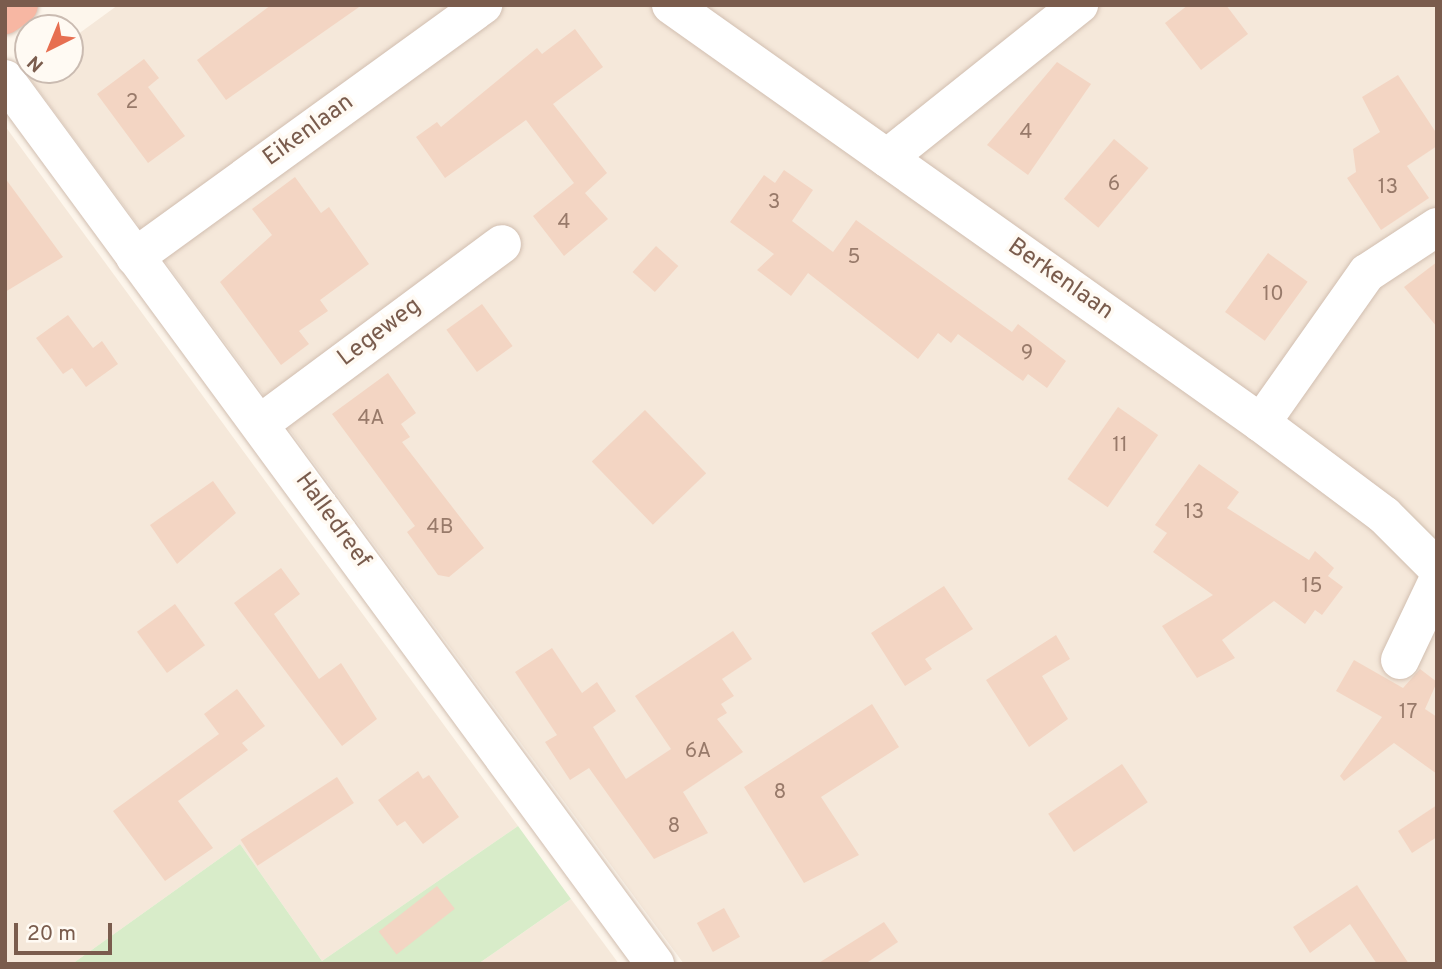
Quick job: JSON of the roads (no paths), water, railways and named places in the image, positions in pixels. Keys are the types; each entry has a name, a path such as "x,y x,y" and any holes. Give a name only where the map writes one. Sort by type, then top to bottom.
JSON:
{"highway":[{"path":"5,15 19,5"}],"street":[{"name":"Eikenlaan","path":"135,257 483,5"},
{"name":"Berkenlaan","path":"671,5 1261,422 1384,514 1437,568"},
{"path":"887,158 1079,5"},
{"name":"Halledreef","path":"5,79 261,423 655,964"},
{"path":"1261,422 1367,273 1437,227"},
{"name":"Legeweg","path":"261,423 502,244"},
{"path":"1400,660 1437,582"}]}
